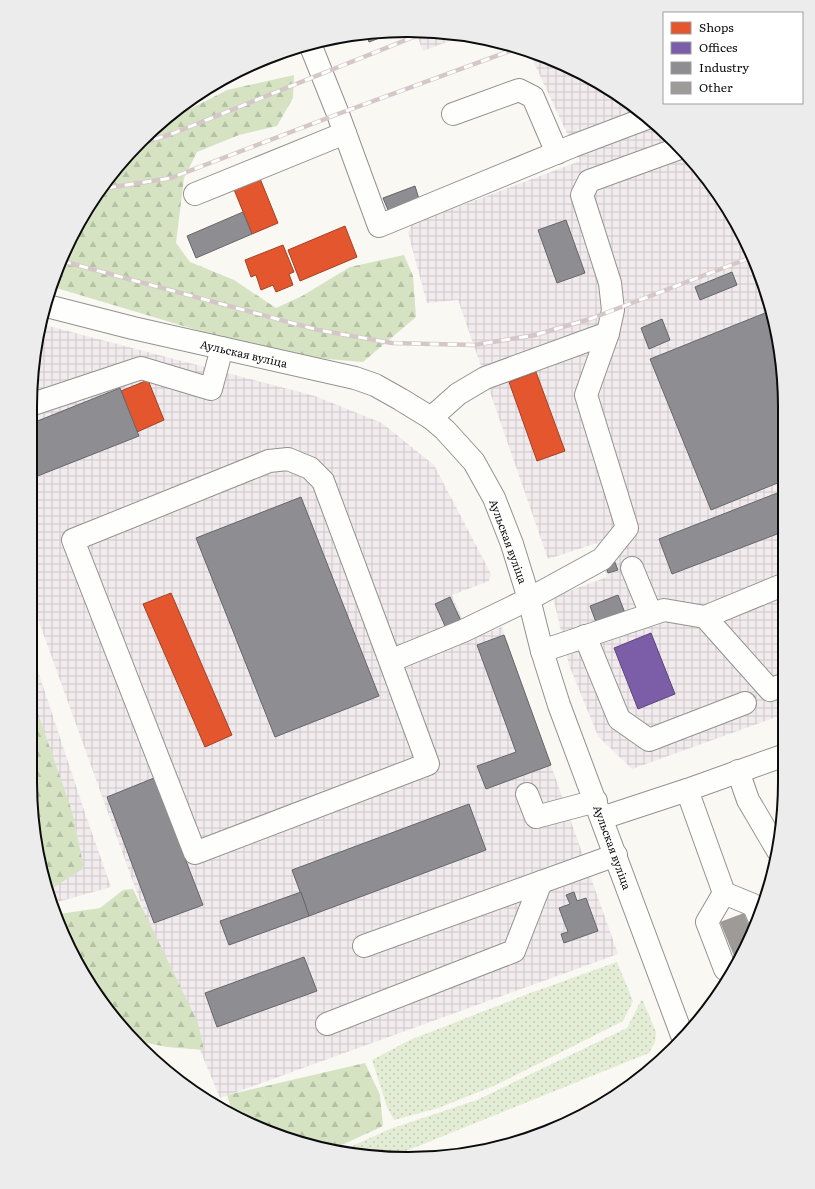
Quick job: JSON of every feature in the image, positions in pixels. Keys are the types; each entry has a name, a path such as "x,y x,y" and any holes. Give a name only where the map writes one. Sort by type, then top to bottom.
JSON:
{"street":[{"path":"312,50 379,226 639,119"},
{"path":"453,114 519,90 533,97 557,153"},
{"path":"196,194 345,133"},
{"path":"390,661 463,631 529,599 602,558 627,528 586,395 608,333 613,310 610,283 582,195 589,181 673,150"},
{"name":"Аульская вуліца","path":"51,307 133,328 355,378 375,385 431,418 445,430 474,462 494,498 512,544 559,705 681,1031"},
{"path":"431,418 458,394 485,378 608,333"},
{"path":"37,403 141,368 211,389 222,348"},
{"path":"288,459 310,468 323,482 390,661 428,764 195,853 73,540 268,461 288,459"},
{"path":"632,568 651,614"},
{"path":"542,651 664,610 706,617 778,587"},
{"path":"706,617 770,690 778,687"},
{"path":"585,636 620,719 649,740 745,703"},
{"path":"527,794 536,817 599,809 687,790 778,757"},
{"path":"738,772 748,800 773,843"},
{"path":"687,790 724,893 753,904 755,909"},
{"path":"364,946 616,855"},
{"path":"327,1024 514,951 541,882"},
{"path":"724,893 707,922 726,970"}],"shaded area":[{"path":"418,37 453,40 423,51"},
{"path":"532,59 571,75 613,99 652,129 686,163 716,202 740,244 750,266 765,312 775,359 778,408 778,717 632,769 598,736 569,665 553,597 607,577 597,543 548,559 458,300 427,303 408,233 412,224 580,161"},
{"path":"46,325 315,396 382,423 434,465 491,574 489,581 452,595 464,623 407,665 502,627 618,954 220,1098 166,969 37,616 37,408 40,359"},
{"path":"37,668 87,819 111,887 57,901 44,854 40,830 37,782"}],"green space":[{"path":"294,75 293,98 277,126 239,135 197,152 184,178 176,243 190,262 234,280 276,308 302,296 350,267 404,255 413,276 416,317 363,362 316,358 237,342 57,288 65,266 87,222 99,202 129,163 163,129 188,110 227,90"},
{"path":"37,711 72,811 84,868 53,888 44,854 40,830 37,782"},
{"path":"133,889 198,1023 204,1050 167,1047 146,1043 129,1026 99,987 75,945 62,914 100,908 123,890"},
{"path":"617,962 633,1001 623,1021 496,1085 438,1108 394,1120 387,1107 372,1060 410,1040 533,992"},
{"path":"642,999 656,1032 655,1042 649,1053 404,1152 349,1147 390,1129 477,1100 627,1028"},
{"path":"365,1063 380,1095 383,1126 340,1146 335,1145 288,1132 244,1114 231,1107 227,1095"}],"building: Shops":[{"path":"259,176 278,223 252,234 233,187"},
{"path":"345,226 357,257 300,281 288,250"},
{"path":"283,245 294,272 289,274 293,285 276,292 273,285 261,290 256,275 251,277 245,260"},
{"path":"536,372 565,451 537,461 509,382"},
{"path":"148,380 164,420 137,432 121,391"},
{"path":"171,593 232,735 205,747 143,604"}],"building: Offices":[{"path":"651,633 675,694 638,709 614,648"}],"building: Industry":[{"path":"379,38 369,42 368,39"},
{"path":"415,186 419,199 388,210 383,198"},
{"path":"243,212 252,234 196,258 187,236"},
{"path":"566,220 585,273 557,283 538,230"},
{"path":"732,272 737,285 700,300 695,287"},
{"path":"765,313 771,335 777,383 778,483 711,510 650,359"},
{"path":"662,319 670,340 649,349 641,328"},
{"path":"120,388 139,436 37,476 37,421"},
{"path":"778,493 778,534 672,574 659,539"},
{"path":"301,497 379,696 275,737 196,538"},
{"path":"614,560 618,570 608,573 605,563"},
{"path":"618,595 625,613 597,625 590,606"},
{"path":"450,597 461,621 446,628 435,604"},
{"path":"504,635 551,765 486,789 477,766 516,752 477,645"},
{"path":"154,778 203,905 154,923 107,797"},
{"path":"469,804 486,850 309,916 292,870"},
{"path":"301,892 309,916 229,945 220,921"},
{"path":"574,892 577,901 586,898 598,931 564,943 561,934 568,932 559,908 570,904 566,895"},
{"path":"304,957 317,991 217,1027 205,993"}],"building: Other":[{"path":"744,913 749,926 734,956 720,922"}],"railway":[{"path":"152,140 174,133 413,37"},
{"path":"110,188 171,178 338,114 508,52"},
{"path":"67,262 318,330 392,343 474,345 535,335 590,319 747,259"}]}
